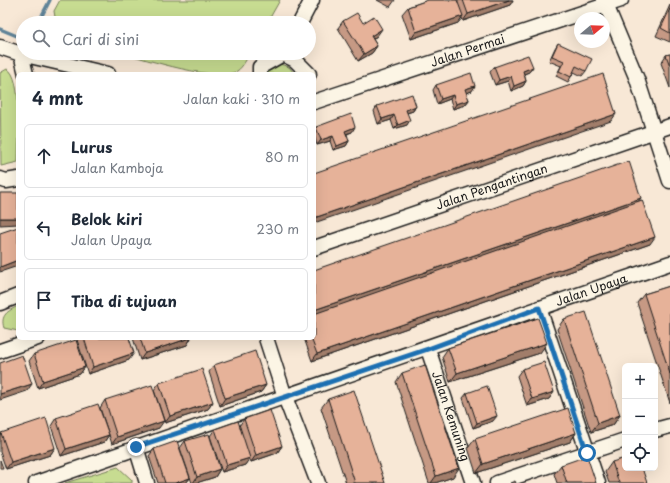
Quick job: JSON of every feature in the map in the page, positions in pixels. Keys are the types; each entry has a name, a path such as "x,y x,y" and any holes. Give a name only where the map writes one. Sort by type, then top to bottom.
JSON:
{"street":[{"path":"304,16 312,0"},
{"name":"Jalan Permai","path":"316,101 605,3 621,0"},
{"path":"605,3 637,79 670,181"},
{"path":"2,52 16,53"},
{"path":"23,60 26,72"},
{"path":"48,60 99,72"},
{"path":"260,72 260,67 272,60"},
{"path":"295,60 307,72"},
{"name":"Jalan Pengantingan","path":"316,247 670,126"},
{"path":"0,179 6,181 16,179"},
{"name":"Jalan Upaya","path":"36,483 136,447 428,349 539,308 670,263"},
{"path":"0,303 16,297"},
{"path":"539,308 598,483"},
{"path":"0,351 32,340"},
{"path":"267,340 285,397 318,483"},
{"name":"Jalan Kemuning","path":"428,349 473,483"},
{"path":"658,429 670,426"},
{"path":"497,483 622,441"},
{"path":"136,447 147,483"}],"green space":[{"path":"60,0 280,0 271,16 55,16 54,11"},
{"path":"149,60 246,60 243,65 234,72 199,72"},
{"path":"280,64 289,67 293,72 268,72 270,69"},
{"path":"7,69 12,74 16,88 16,162 1,166 0,73"},
{"path":"16,307 16,331 4,328 3,320 8,312"},
{"path":"118,467 132,480 132,483 65,483"}],"building":[{"path":"428,0 457,0 463,16 416,32 408,7"},
{"path":"463,0 509,0 468,14"},
{"path":"670,9 670,33 661,28"},
{"path":"357,13 363,23 374,16 382,29 371,36 377,46 364,54 343,21"},
{"path":"558,43 592,59 586,71 576,66 571,77 559,71 564,61 552,56"},
{"path":"670,54 670,66 666,55"},
{"path":"528,55 533,67 523,71 526,81 514,86 511,76 499,80 494,67"},
{"path":"471,73 475,86 465,89 469,100 456,104 453,95 441,99 436,85"},
{"path":"603,74 616,114 316,217 316,172"},
{"path":"412,94 416,106 406,110 410,120 398,125 394,115 382,119 377,106"},
{"path":"351,114 355,127 345,131 349,141 337,146 333,136 321,140 316,127"},
{"path":"629,161 641,198 316,309 316,269"},
{"path":"0,193 16,193 16,218 0,218"},
{"path":"642,200 655,237 317,354 312,340 316,340 316,313"},
{"path":"16,228 16,261 0,267 0,233"},
{"path":"670,286 670,374 644,294"},
{"path":"586,312 620,415 598,423 564,319"},
{"path":"538,318 547,343 457,373 448,348"},
{"path":"76,340 85,367 43,381 34,354"},
{"path":"85,340 130,340 134,353 93,367"},
{"path":"141,340 184,340 145,353"},
{"path":"255,351 266,385 225,398 214,365"},
{"path":"22,355 32,384 0,394 0,363"},
{"path":"544,362 554,392 532,399 522,369"},
{"path":"425,365 459,468 436,476 402,373"},
{"path":"202,369 213,402 170,416 159,383"},
{"path":"152,385 164,421 117,437 105,400"},
{"path":"487,386 497,416 477,423 467,393"},
{"path":"354,390 385,483 355,483 328,399"},
{"path":"98,404 109,435 66,449 56,418"},
{"path":"568,408 576,433 483,464 475,439"},
{"path":"270,410 282,446 256,455 244,419"},
{"path":"46,418 55,448 11,462 1,433"},
{"path":"238,421 250,458 227,465 215,429"},
{"path":"209,434 220,469 197,477 185,441"},
{"path":"177,441 190,478 175,483 165,483 154,449"},
{"path":"587,456 596,483 567,483 561,465"},
{"path":"622,459 622,471 643,471 647,483 619,483 612,462"},
{"path":"0,460 3,468 0,468"}],"waterway":[{"path":"42,16 50,0"},
{"path":"0,29 16,36"}],"route":[{"path":"136,447 428,349 539,308 587,453"}]}
